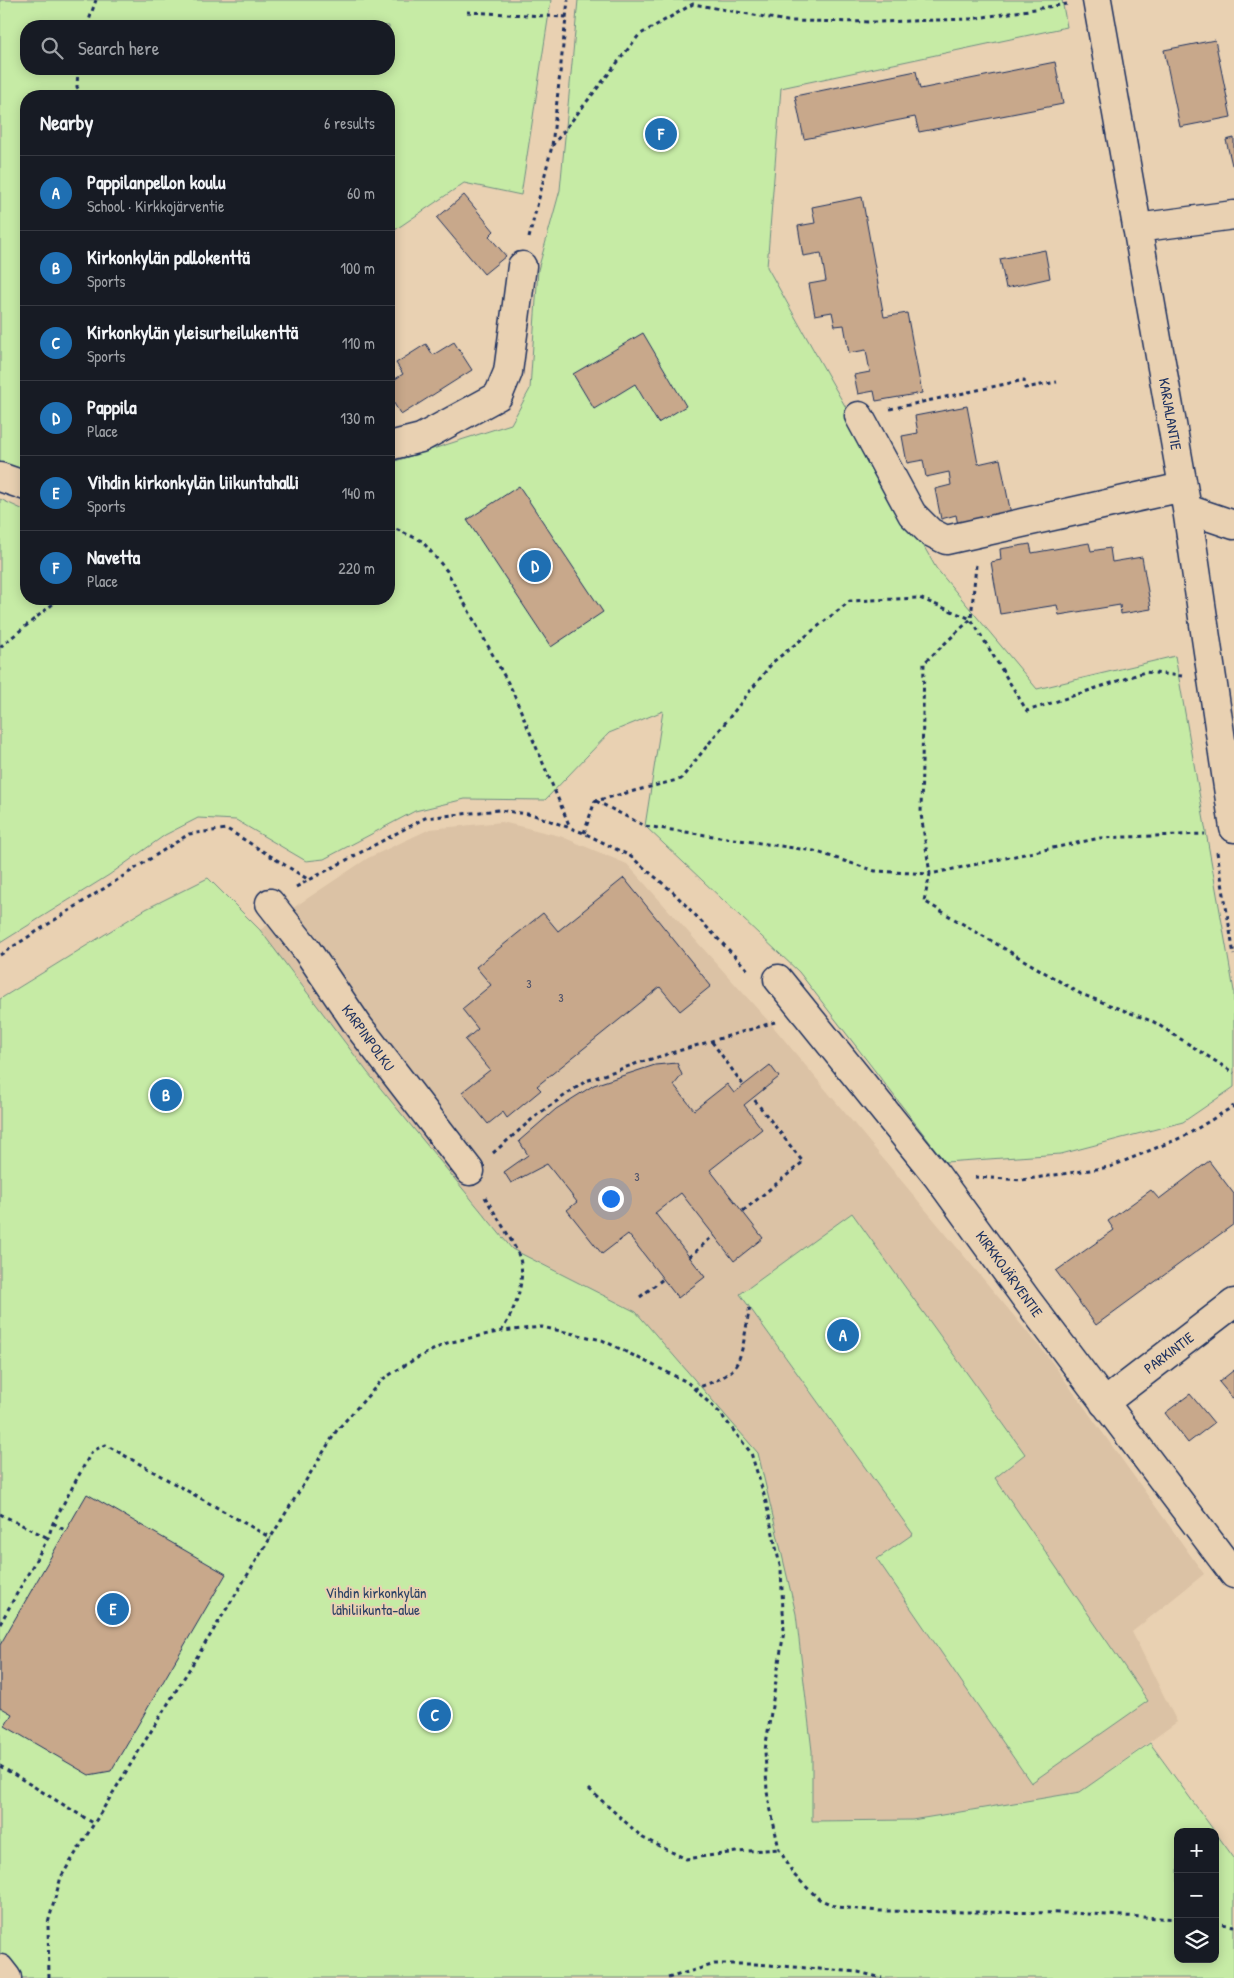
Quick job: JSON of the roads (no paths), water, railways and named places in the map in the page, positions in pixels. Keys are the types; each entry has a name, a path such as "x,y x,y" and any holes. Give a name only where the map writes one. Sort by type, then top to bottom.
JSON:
{"street":[{"name":"KARJALANTIE","path":"1097,0 1185,498 1224,831"},
{"path":"1137,228 1234,215"},
{"path":"395,444 420,438 498,396 508,372 522,266"},
{"path":"859,416 912,514 930,532 946,540 1185,498 1234,525"},
{"path":"0,476 20,484"},
{"name":"KARPINPOLKU","path":"270,903 306,949 359,1027 470,1171"},
{"name":"KIRKKOJÄRVENTIE","path":"778,979 937,1176 1104,1403 1234,1574"},
{"name":"PARKINTIE","path":"1104,1403 1234,1303"},
{"path":"0,1969 7,1978"}],"place":[{"name":"Navetta","path":"661,134"},
{"name":"Pappila","path":"535,566"},
{"name":"Kirkonkylän pallokenttä","path":"166,1095"},
{"name":"Pappilanpellon koulu","path":"843,1335"},
{"name":"Vihdin kirkonkylän liikuntahalli","path":"113,1609"},
{"name":"Kirkonkylän yleisurheilukenttä","path":"435,1715"}],"park label":[{"name":"Vihdin kirkonkylän lähiliikunta-alue","path":"376,1602"}]}
